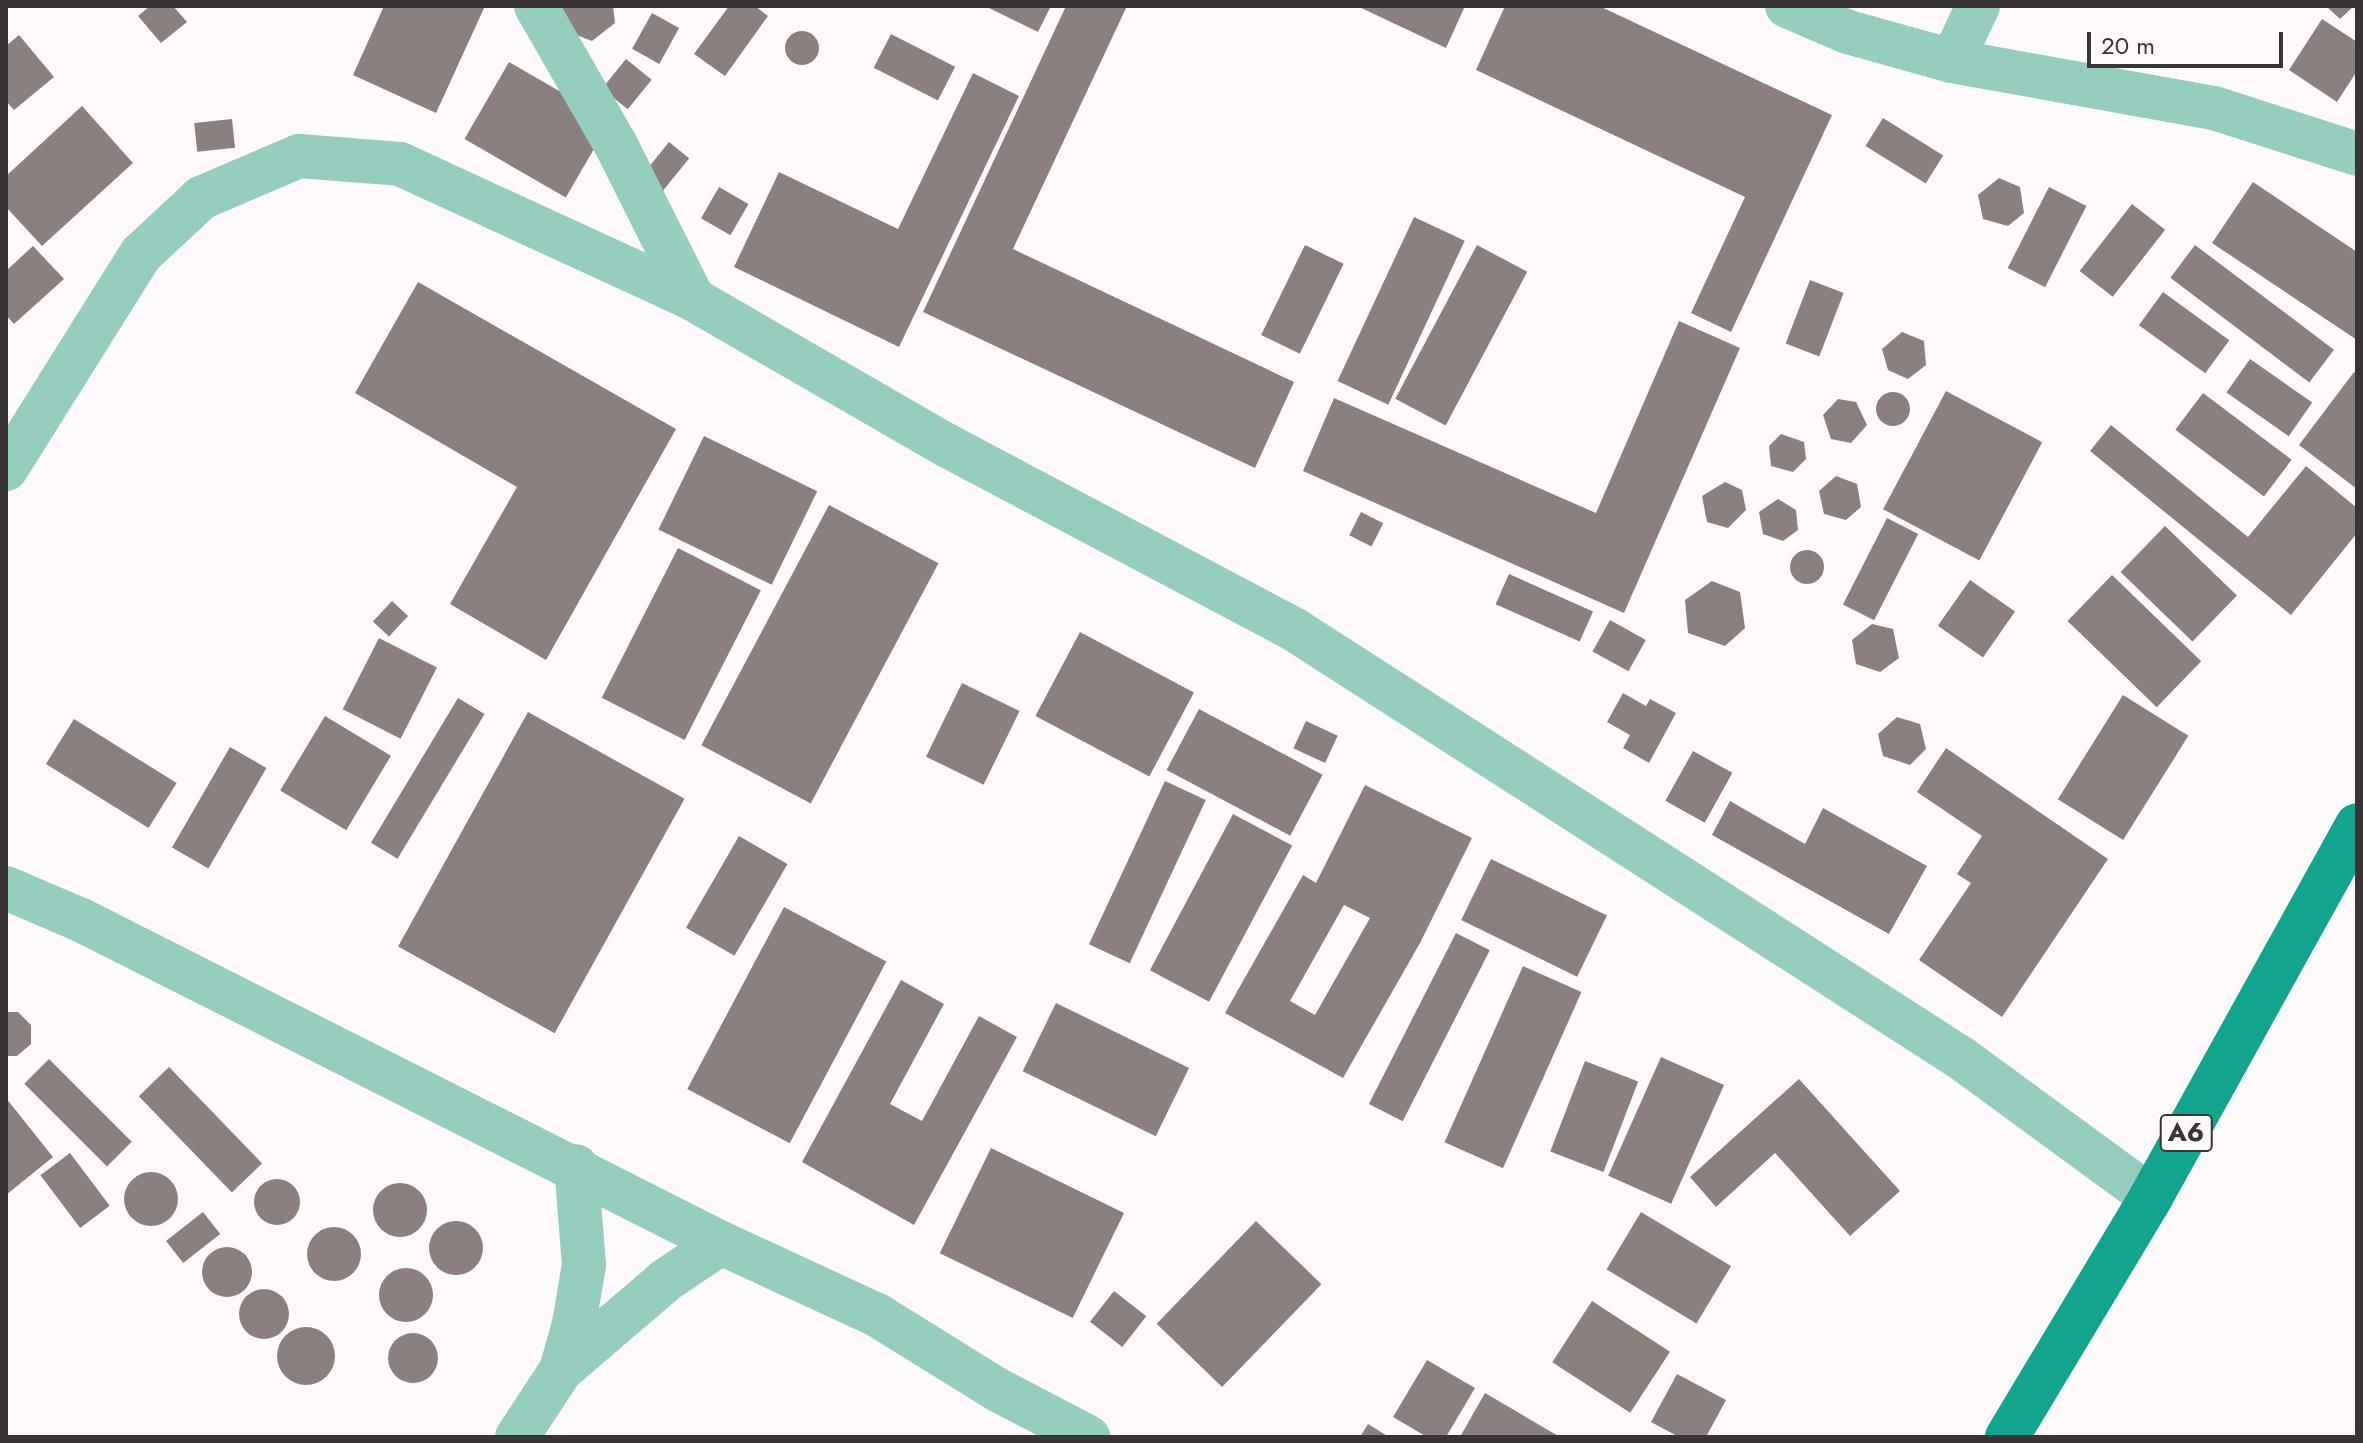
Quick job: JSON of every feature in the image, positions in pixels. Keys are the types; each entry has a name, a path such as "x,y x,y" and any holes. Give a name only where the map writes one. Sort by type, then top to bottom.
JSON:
{"main road":[{"name":"A6","path":"2007,1437 2151,1197 2357,825"}],"street":[{"path":"536,6 616,145 693,299"},
{"path":"1787,6 1848,32 1952,61 2214,108 2357,154"},
{"path":"1952,61 1978,6"},
{"path":"6,469 141,254 201,198 299,156 400,164 693,299 946,445 1295,630 1961,1058 2151,1197"},
{"path":"6,888 81,920 576,1166 721,1243 877,1315 998,1390 1088,1437"},
{"path":"561,1370 584,1265 576,1166"},
{"path":"517,1437 561,1370 666,1280 721,1243"}],"building":[{"path":"150,6 173,6 187,22 161,43 138,16"},
{"path":"384,6 485,6 436,113 353,75"},
{"path":"557,6 613,6 615,23 592,41 561,29"},
{"path":"729,6 755,6 768,16 725,76 694,54"},
{"path":"985,6 1051,6 1038,32"},
{"path":"1066,6 1127,6 1013,249 1294,382 1255,468 923,312"},
{"path":"1357,6 1465,6 1446,48"},
{"path":"1505,6 1599,6 1832,115 1731,332 1691,313 1745,197 1476,70"},
{"path":"2326,6 2354,6 2340,19"},
{"path":"652,13 679,28 659,64 632,49"},
{"path":"2322,19 2357,42 2357,71 2337,102 2289,70"},
{"path":"802,31 814,36 819,48 814,60 802,65 790,60 785,48 790,36"},
{"path":"891,34 955,67 938,101 874,68"},
{"path":"19,35 54,77 14,110 6,101 6,46"},
{"path":"626,59 652,80 628,109 602,89"},
{"path":"509,62 610,120 566,198 464,139"},
{"path":"973,73 1019,96 899,347 734,267 779,172 898,229"},
{"path":"82,106 133,163 42,246 6,207 6,176"},
{"path":"1883,118 1943,156 1926,184 1866,146"},
{"path":"232,119 235,148 197,152 194,123"},
{"path":"669,142 689,158 657,198 637,182"},
{"path":"1999,178 2020,187 2024,213 2008,226 1983,219 1978,195"},
{"path":"2253,182 2357,252 2357,340 2212,243"},
{"path":"719,187 748,204 730,235 701,218"},
{"path":"2049,187 2086,206 2045,287 2008,268"},
{"path":"2132,204 2165,230 2113,297 2080,271"},
{"path":"1414,217 1465,241 1388,405 1338,381"},
{"path":"1305,245 1344,264 1300,354 1261,335"},
{"path":"1477,245 1527,272 1446,425 1395,399"},
{"path":"2195,245 2334,350 2309,382 2170,278"},
{"path":"33,246 64,279 14,324 6,315 6,271"},
{"path":"1810,280 1844,293 1819,356 1786,343"},
{"path":"418,282 676,429 546,660 450,604 517,487 355,393"},
{"path":"2163,292 2229,340 2205,373 2139,325"},
{"path":"1679,321 1740,348 1624,613 1303,471 1334,398 1596,513"},
{"path":"1902,332 1924,341 1926,365 1908,379 1888,370 1882,349"},
{"path":"2250,359 2312,403 2289,436 2226,393"},
{"path":"2354,372 2357,374 2357,489 2299,445"},
{"path":"1946,391 2042,442 1979,560 1883,509"},
{"path":"1893,392 1905,397 1910,409 1905,421 1893,426 1881,421 1876,409 1881,397"},
{"path":"2203,393 2292,460 2264,497 2175,430"},
{"path":"1838,399 1856,402 1867,425 1851,443 1831,439 1823,415"},
{"path":"2111,425 2248,537 2306,466 2357,508 2357,533 2291,615 2090,451"},
{"path":"1781,434 1804,442 1806,459 1793,472 1771,466 1769,446"},
{"path":"704,436 817,491 772,585 658,529"},
{"path":"1836,476 1857,484 1861,507 1846,520 1824,514 1819,491"},
{"path":"1725,482 1742,490 1746,510 1728,528 1707,522 1702,496"},
{"path":"1778,499 1796,510 1798,530 1783,541 1763,534 1759,512"},
{"path":"829,505 938,563 811,803 701,745"},
{"path":"1361,512 1383,523 1371,547 1349,535"},
{"path":"1887,518 1918,534 1874,620 1843,604"},
{"path":"2165,526 2237,595 2192,642 2121,572"},
{"path":"678,548 761,590 685,740 602,698"},
{"path":"1807,550 1819,555 1824,567 1819,579 1807,584 1795,579 1790,567 1795,555"},
{"path":"1509,574 1593,611 1580,642 1496,604"},
{"path":"2112,575 2201,661 2157,707 2068,621"},
{"path":"1970,580 2015,612 1983,657 1938,626"},
{"path":"1712,581 1740,592 1745,628 1725,646 1688,633 1685,600"},
{"path":"392,601 408,616 389,636 373,621"},
{"path":"1610,620 1646,640 1628,671 1593,651"},
{"path":"1872,624 1893,629 1899,658 1880,672 1856,664 1852,640"},
{"path":"1080,632 1194,693 1149,776 1035,716"},
{"path":"379,638 437,668 401,739 343,709"},
{"path":"962,683 1020,711 984,785 926,757"},
{"path":"1623,693 1646,706 1650,699 1676,713 1649,763 1623,748 1630,735 1607,722"},
{"path":"2123,695 2188,736 2123,840 2058,799"},
{"path":"458,698 485,714 398,859 371,843"},
{"path":"1199,709 1323,775 1290,836 1167,770"},
{"path":"528,712 685,799 555,1033 398,946"},
{"path":"325,716 391,756 346,830 280,791"},
{"path":"1897,717 1920,724 1926,749 1910,765 1883,756 1878,734"},
{"path":"74,719 177,783 149,828 46,764"},
{"path":"1306,721 1338,736 1325,763 1293,748"},
{"path":"230,747 266,768 208,868 172,847"},
{"path":"1946,748 2108,859 2002,1017 1919,960 1971,883 1957,874 1982,836 1917,792"},
{"path":"1693,751 1732,773 1705,823 1665,801"},
{"path":"1165,781 1206,800 1130,963 1089,944"},
{"path":"1365,785 1472,838 1420,943 1343,1078 1225,1013 1303,875 1316,883","holes":["1344,905 1370,918 1315,1015 1290,1001"]},
{"path":"1730,801 1805,844 1823,808 1927,866 1889,934 1712,835"},
{"path":"1233,814 1292,845 1209,1002 1150,970"},
{"path":"739,836 787,864 734,956 686,928"},
{"path":"1491,859 1607,916 1577,977 1461,920"},
{"path":"784,907 886,961 790,1143 687,1089"},
{"path":"1456,933 1490,950 1403,1121 1369,1104"},
{"path":"1523,966 1581,992 1503,1168 1444,1142"},
{"path":"901,980 944,1004 890,1104 922,1121 979,1016 1017,1037 914,1225 802,1162"},
{"path":"1056,1003 1189,1068 1156,1136 1023,1071"},
{"path":"6,1012 18,1012 31,1025 31,1044 17,1056 6,1056"},
{"path":"1661,1057 1724,1085 1671,1204 1608,1176"},
{"path":"49,1059 132,1142 107,1166 24,1084"},
{"path":"1585,1061 1638,1081 1603,1172 1550,1152"},
{"path":"169,1067 262,1163 232,1193 139,1096"},
{"path":"1799,1079 1900,1191 1850,1236 1775,1153 1716,1207 1690,1177"},
{"path":"6,1098 53,1157 6,1195"},
{"path":"991,1148 1124,1213 1073,1318 940,1253"},
{"path":"70,1153 110,1206 80,1228 40,1175"},
{"path":"151,1172 170,1180 178,1199 170,1218 151,1226 132,1218 124,1199 132,1180"},
{"path":"277,1179 293,1186 300,1202 293,1218 277,1225 261,1218 254,1202 261,1186"},
{"path":"400,1183 419,1191 427,1210 419,1229 400,1237 381,1229 373,1210 381,1191"},
{"path":"203,1212 220,1234 183,1263 166,1241"},
{"path":"1641,1212 1731,1266 1696,1324 1606,1269"},
{"path":"456,1221 475,1229 483,1248 475,1267 456,1275 437,1267 429,1248 437,1229"},
{"path":"1256,1221 1321,1284 1222,1387 1157,1324"},
{"path":"334,1227 353,1235 361,1254 353,1273 334,1281 315,1273 307,1254 315,1235"},
{"path":"227,1247 244,1255 252,1272 244,1289 227,1297 210,1289 202,1272 210,1255"},
{"path":"406,1268 425,1276 433,1295 425,1314 406,1322 387,1314 379,1295 387,1276"},
{"path":"264,1289 282,1296 289,1314 282,1332 264,1339 246,1332 239,1314 246,1296"},
{"path":"1114,1291 1146,1316 1122,1347 1090,1322"},
{"path":"1592,1301 1670,1352 1630,1413 1552,1362"},
{"path":"306,1327 327,1335 335,1356 327,1377 306,1385 285,1377 277,1356 285,1335"},
{"path":"413,1333 430,1341 438,1358 430,1375 413,1383 396,1375 388,1358 396,1341"},
{"path":"1427,1360 1475,1388 1446,1437 1427,1437 1393,1417"},
{"path":"1677,1374 1726,1400 1706,1437 1679,1437 1651,1422"},
{"path":"1485,1393 1560,1437 1460,1437"},
{"path":"1368,1424 1389,1437 1360,1437"}]}
